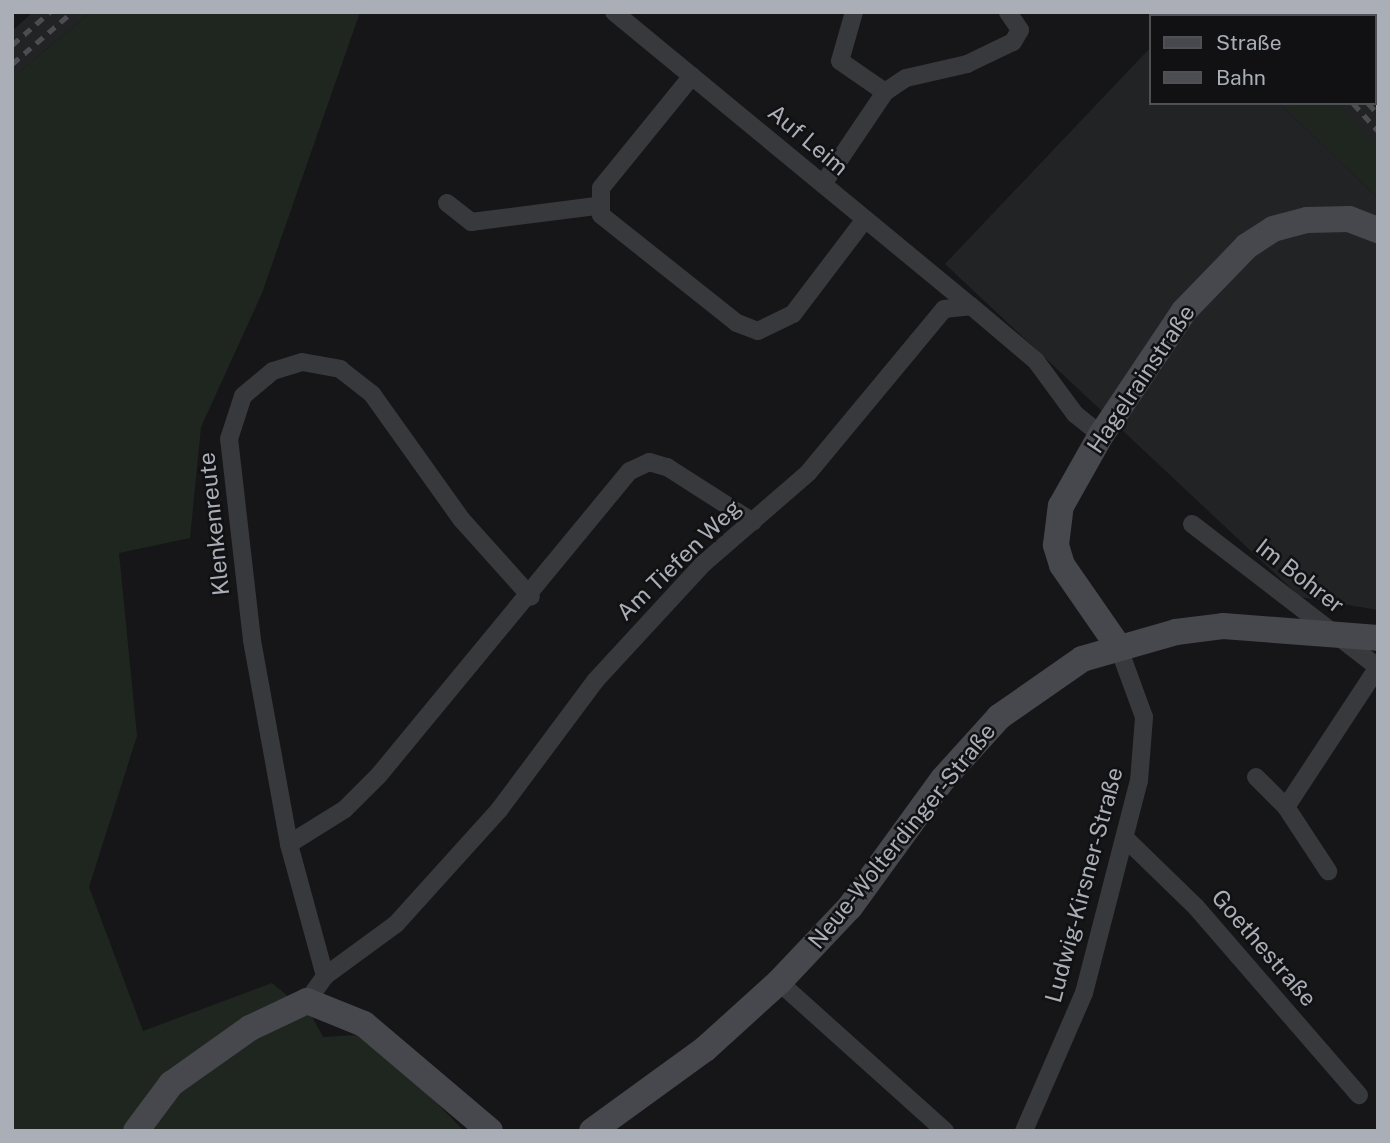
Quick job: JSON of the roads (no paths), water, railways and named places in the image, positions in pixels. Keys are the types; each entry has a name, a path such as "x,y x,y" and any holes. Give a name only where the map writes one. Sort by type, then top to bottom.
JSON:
{"main road":[{"name":"Hagelrainstraße","path":"1118,646 1062,565 1056,545 1061,506 1101,435 1184,311 1247,246 1273,229 1307,220 1349,219 1378,230"},
{"name":"Neue-Wolterdinger-Straße","path":"592,1131 705,1049 779,982 850,907 943,779 999,717 1054,674 1118,646 1223,626 1378,638"},
{"path":"136,1131 171,1084 250,1028 307,1001 364,1024 490,1131"}],"street":[{"name":"Auf Leim","path":"614,12 971,306"},
{"path":"854,12 840,61 885,92"},
{"path":"823,184 885,92 906,78 967,64 1013,42 1020,30 1008,12"},
{"path":"596,206 601,188 692,76"},
{"path":"447,203 471,222 596,206 737,323 758,331 793,314 865,219"},
{"path":"971,306 1035,361 1075,414 1101,435"},
{"name":"Am Tiefen Weg","path":"307,1001 326,976 396,924 499,810 595,681 703,564 808,472 926,326 944,309 971,306"},
{"name":"Klenkenreute","path":"326,976 289,844 252,639 229,439 243,396 273,371 302,362 341,369 372,394 462,520 531,597"},
{"path":"289,844 345,809 379,775 531,597 629,471 649,462 667,467 753,522"},
{"name":"Im Bohrer","path":"1192,524 1378,667"},
{"name":"Ludwig-Kirsner-Straße","path":"1024,1131 1084,993 1126,839 1144,717 1118,646"},
{"path":"1286,807 1378,667"},
{"path":"1256,777 1286,807 1328,871"},
{"name":"Goethestraße","path":"1126,839 1196,907 1359,1095"},
{"path":"779,982 945,1131"}],"railway":[{"path":"12,45 50,12"},
{"path":"12,64 72,12"},
{"path":"1355,105 1378,131"},
{"path":"1370,105 1378,114"}]}
